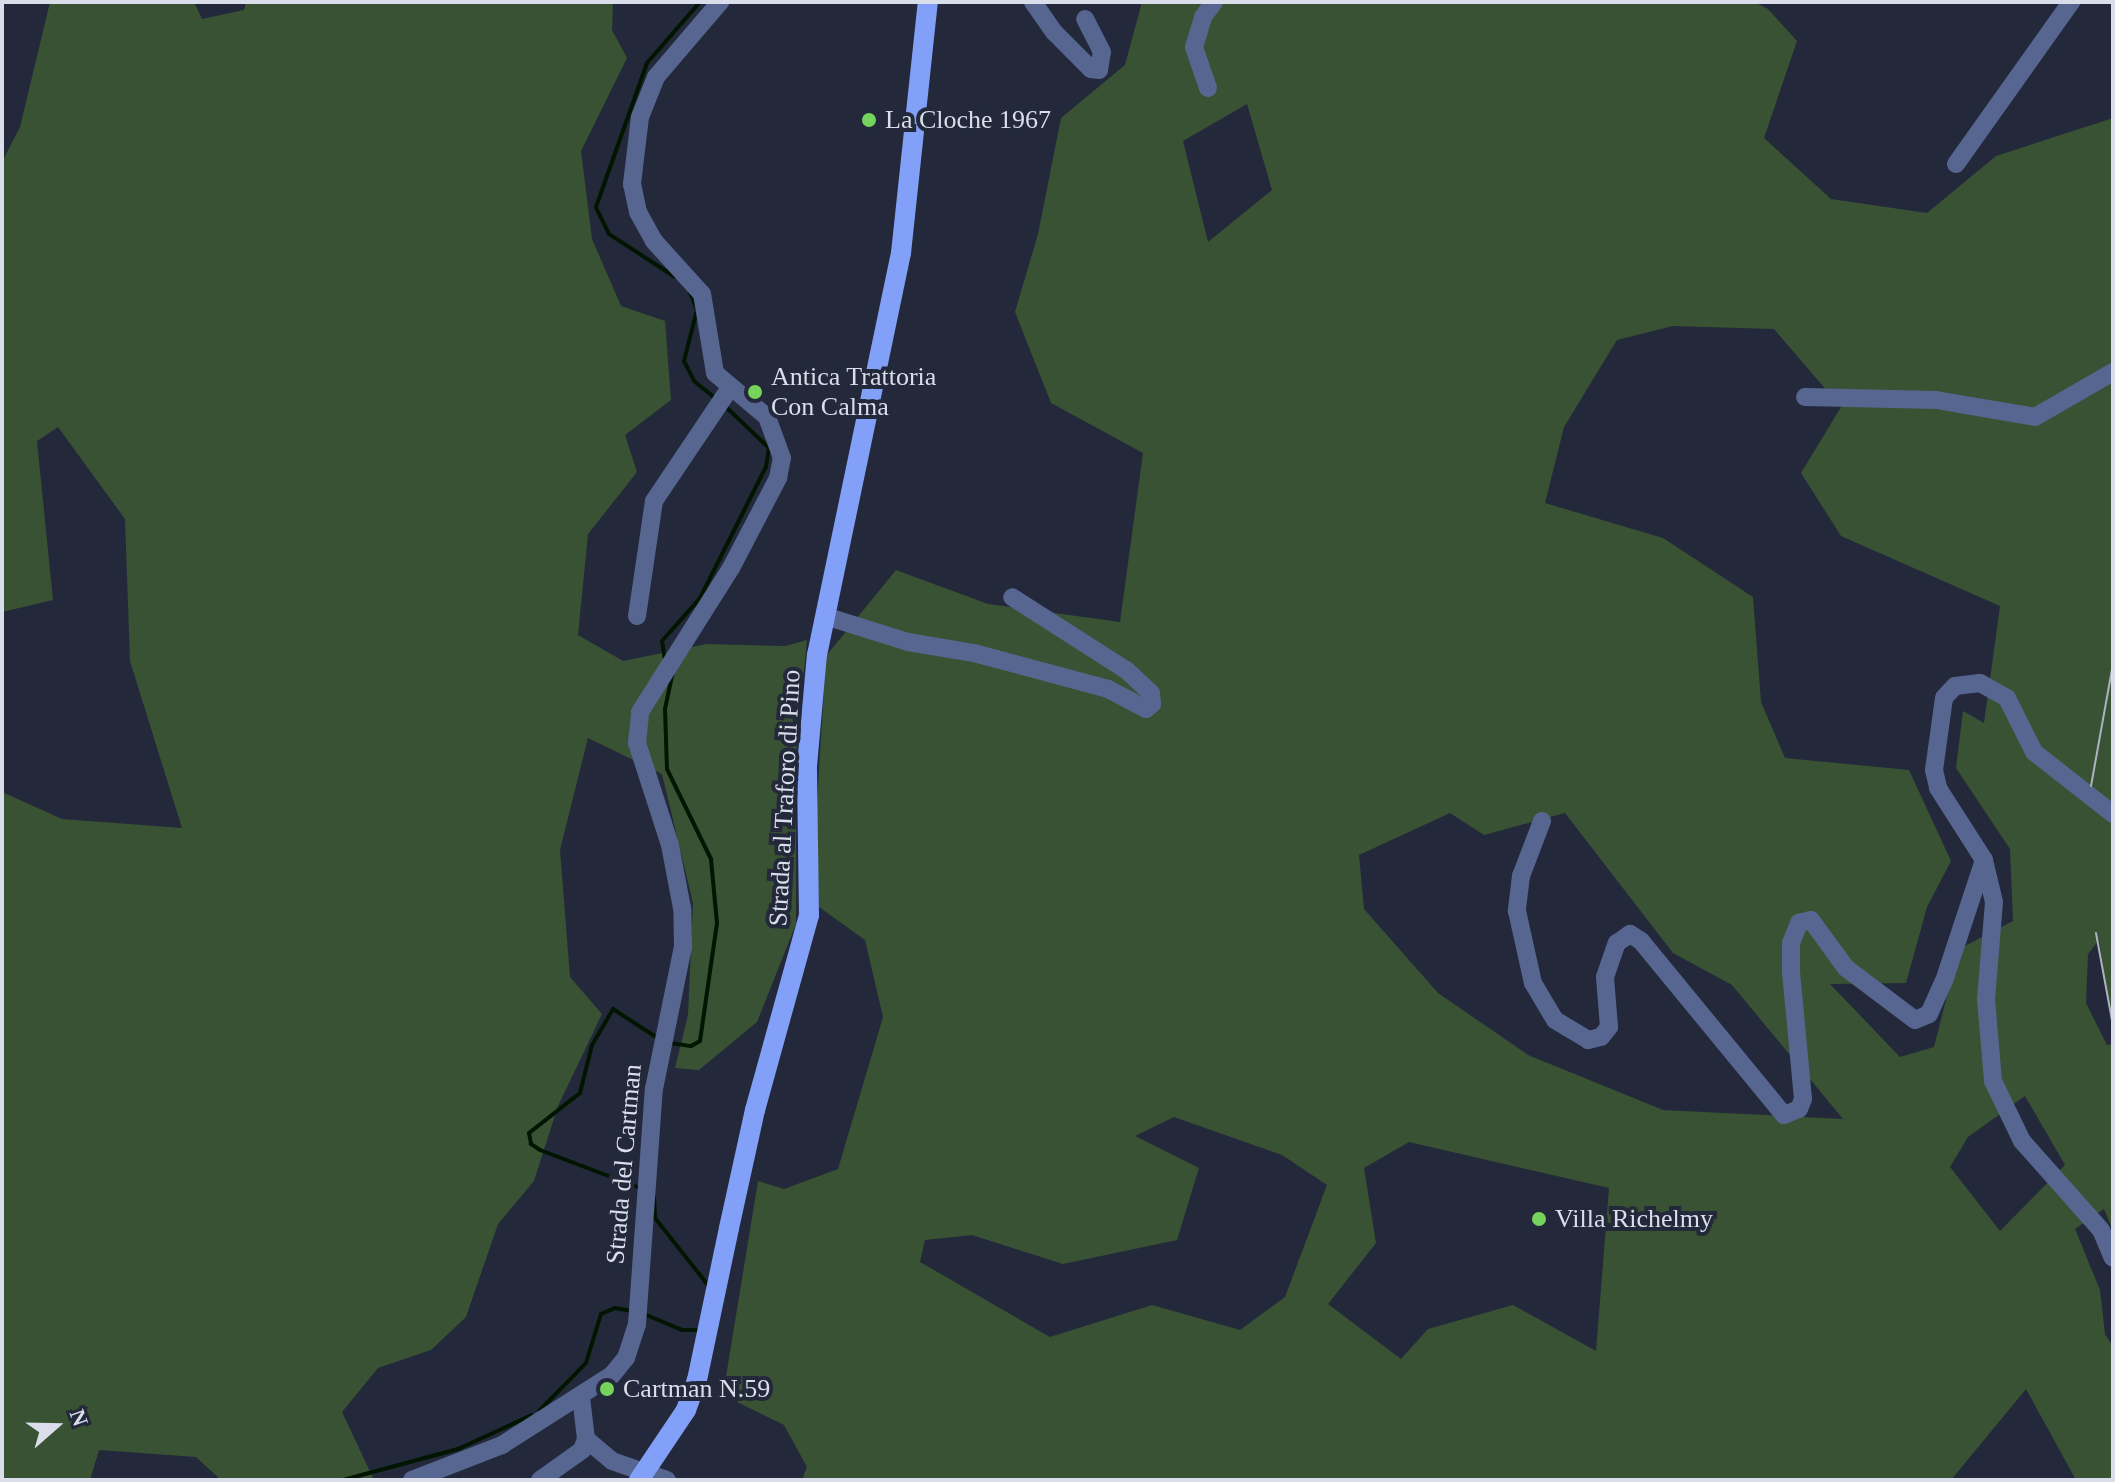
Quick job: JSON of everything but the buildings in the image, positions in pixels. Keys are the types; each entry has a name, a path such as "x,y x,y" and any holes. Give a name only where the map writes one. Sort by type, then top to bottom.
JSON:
{"main road":[{"name":"Strada al Traforo di Pino","path":"639,1480 686,1410 697,1380 755,1110 809,915 807,766 825,616 878,384 901,253 928,2"}],"street":[{"path":"637,616 654,501 728,390 715,373 702,294 654,241 638,212 632,184 640,117 656,77 720,2"},
{"path":"1033,2 1054,32 1091,69 1099,70 1102,52 1085,19"},
{"path":"1208,88 1194,47 1203,17 1214,2"},
{"path":"1956,164 2071,2"},
{"path":"1805,397 1936,400 2035,417 2113,372"},
{"name":"Strada del Cartman","path":"412,1480 502,1445 581,1397 626,1358 637,1324 647,1165 660,1054 672,1014 683,947 682,908 670,845 637,743 640,712 661,674 712,601 778,478 778,438 767,417 728,390"},
{"path":"825,616 908,642 974,653 1108,689 1146,709 1152,704 1151,693 1126,670 1012,597"},
{"path":"2113,814 2034,752 2007,698 1980,683 1955,686 1944,698 1934,770 1938,788 1984,860 1994,902 1986,999 1996,1092 2022,1141 2101,1230 2113,1258"},
{"path":"1542,821 1527,854 1517,911 1533,983 1555,1020 1588,1040 1601,1037 1609,1027 1605,977 1617,943 1630,934 1641,941 1784,1115 1799,1109 1803,1099 1791,971 1791,943 1799,923 1811,920 1846,968 1915,1020 1929,1014 1944,981 1984,860"},
{"path":"540,1480 582,1450 586,1439 581,1397"},
{"path":"586,1439 612,1461 667,1480"}],"green space":[{"path":"50,2 194,2 202,19 244,10 246,2 613,2 612,30 627,58 581,151 592,239 621,306 665,321 671,400 625,435 637,472 588,534 578,635 623,661 707,644 785,646 807,640 796,754 796,924 757,1022 699,1070 675,1068 688,1015 693,903 662,774 588,738 560,850 570,977 602,1014 558,1106 534,1181 498,1224 466,1317 431,1350 378,1368 342,1412 374,1480 221,1480 196,1457 99,1450 90,1480 2,1480 2,792 62,819 182,828 130,661 125,519 58,427 37,441 53,600 2,612 2,162 20,127"},
{"path":"1142,2 1754,2 1768,9 1797,41 1764,138 1831,199 1927,213 1996,156 2113,118 2113,1034 2099,940 2088,954 2086,1003 2107,1045 2113,1044 2113,1231 2104,1209 2075,1229 2100,1290 2105,1334 2113,1347 2113,1480 2076,1480 2026,1389 1951,1480 802,1480 807,1467 784,1425 723,1395 758,1181 784,1189 838,1169 883,1017 865,940 819,907 816,819 826,656 896,570 988,604 1120,622 1143,453 1051,403 1015,312 1038,234 1061,118 1125,65","holes":["1247,104 1272,190 1208,242 1183,141","1673,326 1774,329 1841,407 1801,473 1841,536 2000,606 1984,723 1963,711 1956,768 2010,849 2013,921 1959,949 1934,1047 1900,1057 1830,984 1906,983 1927,907 1951,861 1909,770 1785,758 1761,702 1753,597 1663,538 1545,503 1564,427 1617,340","1450,813 1484,835 1565,813 1673,953 1732,985 1843,1119 1663,1110 1528,1055 1438,993 1364,909 1359,855","2025,1096 2065,1165 2000,1231 1950,1167 1968,1137","1174,1117 1282,1155 1327,1185 1285,1297 1240,1330 1152,1305 1050,1337 920,1262 925,1240 972,1235 1063,1264 1177,1240 1199,1168 1135,1136","1409,1142 1609,1188 1596,1351 1513,1305 1428,1329 1401,1359 1328,1304 1376,1243 1364,1168"]}],"waterway":[{"path":"675,277 609,234 596,207 647,63 700,2"},
{"path":"690,292 697,310 684,361 694,381 716,399"},
{"path":"665,660 662,641 700,598 766,467 769,448 723,404"},
{"path":"671,1043 691,1046 700,1041 717,923 711,859 667,769 665,709 673,670"},
{"path":"640,1188 540,1150 531,1144 529,1133 580,1093 592,1045 613,1009 659,1039"},
{"path":"654,1197 655,1218 708,1285"},
{"path":"539,1411 586,1363 601,1314 615,1308 632,1311"},
{"path":"644,1314 682,1330 699,1330"},
{"path":"343,1480 458,1449 532,1415"}],"tram line":[{"path":"2091,786 2113,664"},
{"path":"2096,933 2113,1026"}],"place":[{"name":"La Cloche 1967","path":"869,120"},
{"name":"Antica Trattoria Con Calma","path":"755,392"},
{"name":"Villa Richelmy","path":"1539,1219"},
{"name":"Cartman N.59","path":"607,1389"}]}
